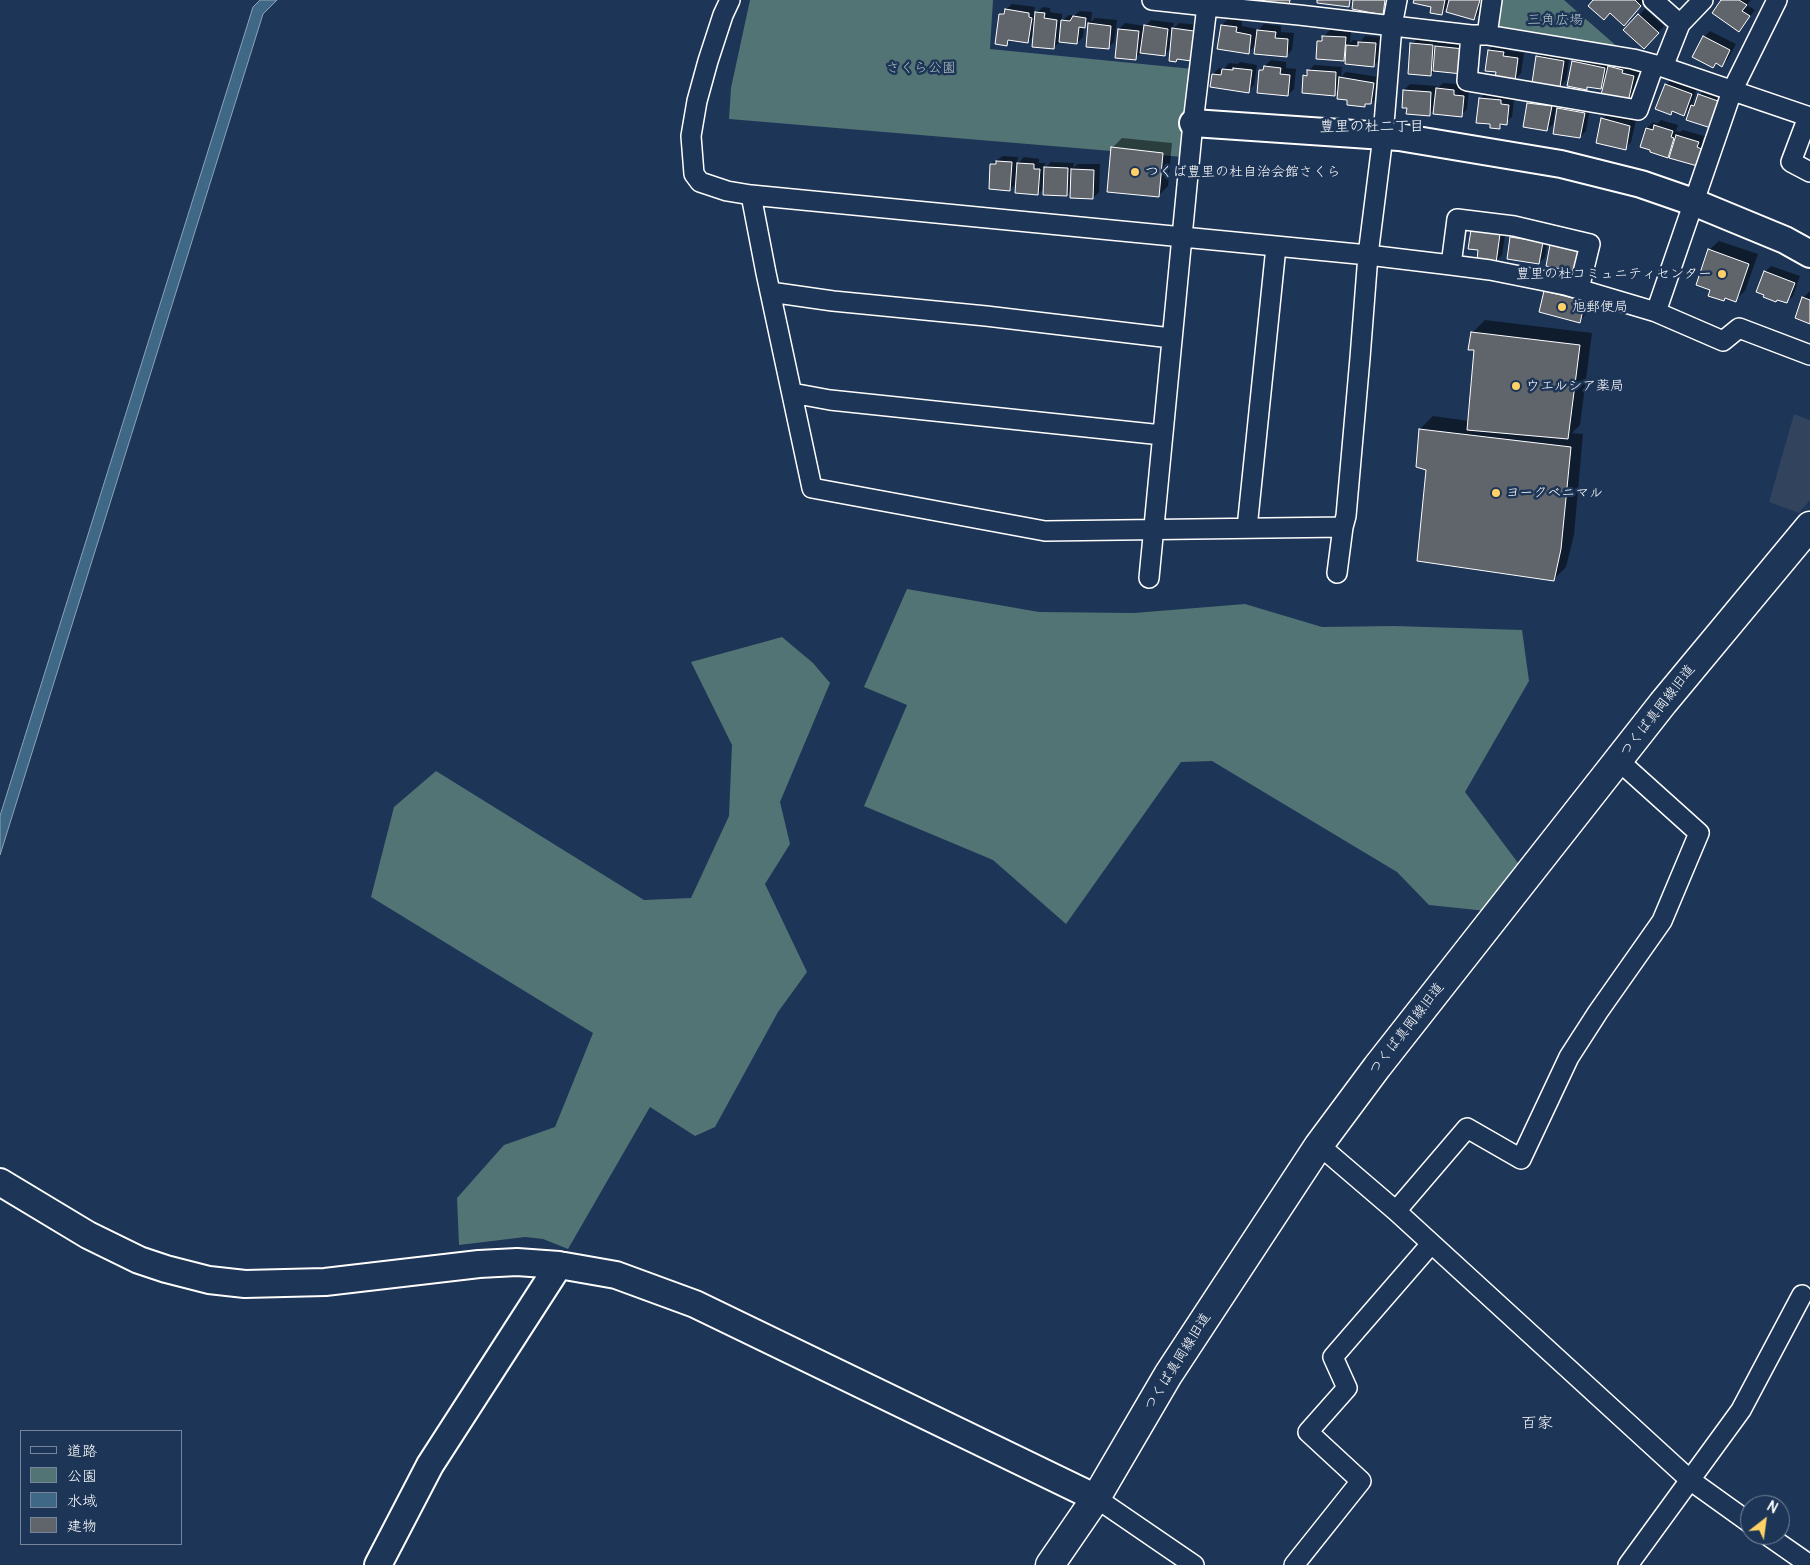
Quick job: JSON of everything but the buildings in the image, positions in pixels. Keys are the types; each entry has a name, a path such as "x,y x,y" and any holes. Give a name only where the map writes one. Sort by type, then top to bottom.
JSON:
{"main road":[{"name":"つくば真岡線旧道","path":"1050,1565 1096,1498 1173,1367 1319,1146 1377,1067 1663,703 1810,526"}],"street":[{"path":"730,0 708,61 697,101 691,136 694,174 700,182 727,191 751,195 1368,255 1490,270 1579,289 1656,312 1723,341 1738,328 1810,355"},
{"path":"1152,0 1300,7 1392,26 1479,35 1633,59 1809,117 1790,162 1810,172"},
{"path":"1336,573 1346,516 1368,255 1383,136 1392,26 1396,0"},
{"path":"1492,0 1479,35 1467,81 1638,110 1680,24 1703,0"},
{"path":"1653,0 1680,24"},
{"path":"1656,312 1732,91 1777,0"},
{"path":"1149,578 1171,338 1207,3"},
{"path":"1193,123 1383,136 1561,164 1641,184 1693,202 1776,236 1810,254"},
{"path":"751,195 812,488 1045,531 1153,528 1343,527"},
{"path":"1450,265 1457,219 1514,226 1590,244 1579,289"},
{"path":"1247,528 1276,247"},
{"path":"770,292 833,301 986,316 1171,338"},
{"path":"792,393 839,401 1162,435"},
{"path":"1396,1212 1467,1128 1521,1158 1569,1057 1662,921 1699,833 1619,760"},
{"path":"1319,1146 1396,1212 1690,1480 1740,1516"},
{"path":"0,1182 114,1248 139,1260 208,1280 245,1284 325,1282 479,1264 517,1262 559,1265 616,1275 695,1304 1096,1498 1194,1565"},
{"path":"1294,1565 1361,1481 1308,1432 1347,1388 1333,1357 1431,1244"},
{"path":"378,1565 430,1465 559,1265"},
{"path":"1628,1565 1741,1410 1802,1294"},
{"path":"1781,1545 1810,1565"}],"shaded area":[{"path":"1794,414 1810,420 1810,500 1799,513 1769,502"}],"green space":[{"name":"さくら公園","path":"750,0 993,0 990,49 1193,69 1183,157 729,119 731,88"},
{"name":"三角広場","path":"1500,0 1564,0 1620,49 1506,33 1496,22"},
{"path":"907,589 1039,612 1134,613 1245,604 1322,627 1394,626 1522,630 1529,681 1465,792 1533,883 1515,914 1429,905 1397,872 1212,761 1181,762 1066,924 993,860 864,806 907,705 864,687"},
{"path":"782,637 813,663 830,683 780,802 790,844 765,884 807,972 778,1012 715,1127 695,1136 650,1107 568,1249 543,1239 525,1237 459,1245 457,1198 504,1145 555,1127 593,1033 371,897 394,807 436,771 644,900 691,898 729,816 732,745 691,662"}],"water":[{"path":"260,0 277,0 263,14 0,855 0,816 253,7"}],"place":[{"name":"つくば豊里の杜自治会館さくら","path":"1135,172"},
{"name":"豊里の杜コミュニティセンター","path":"1722,274"},
{"name":"旭郵便局","path":"1562,307"},
{"name":"ウエルシア薬局","path":"1516,386"},
{"name":"ヨークベニマル","path":"1496,493"}],"district":[{"name":"豊里の杜二丁目","path":"1372,127"},
{"name":"百家","path":"1537,1424"}]}
